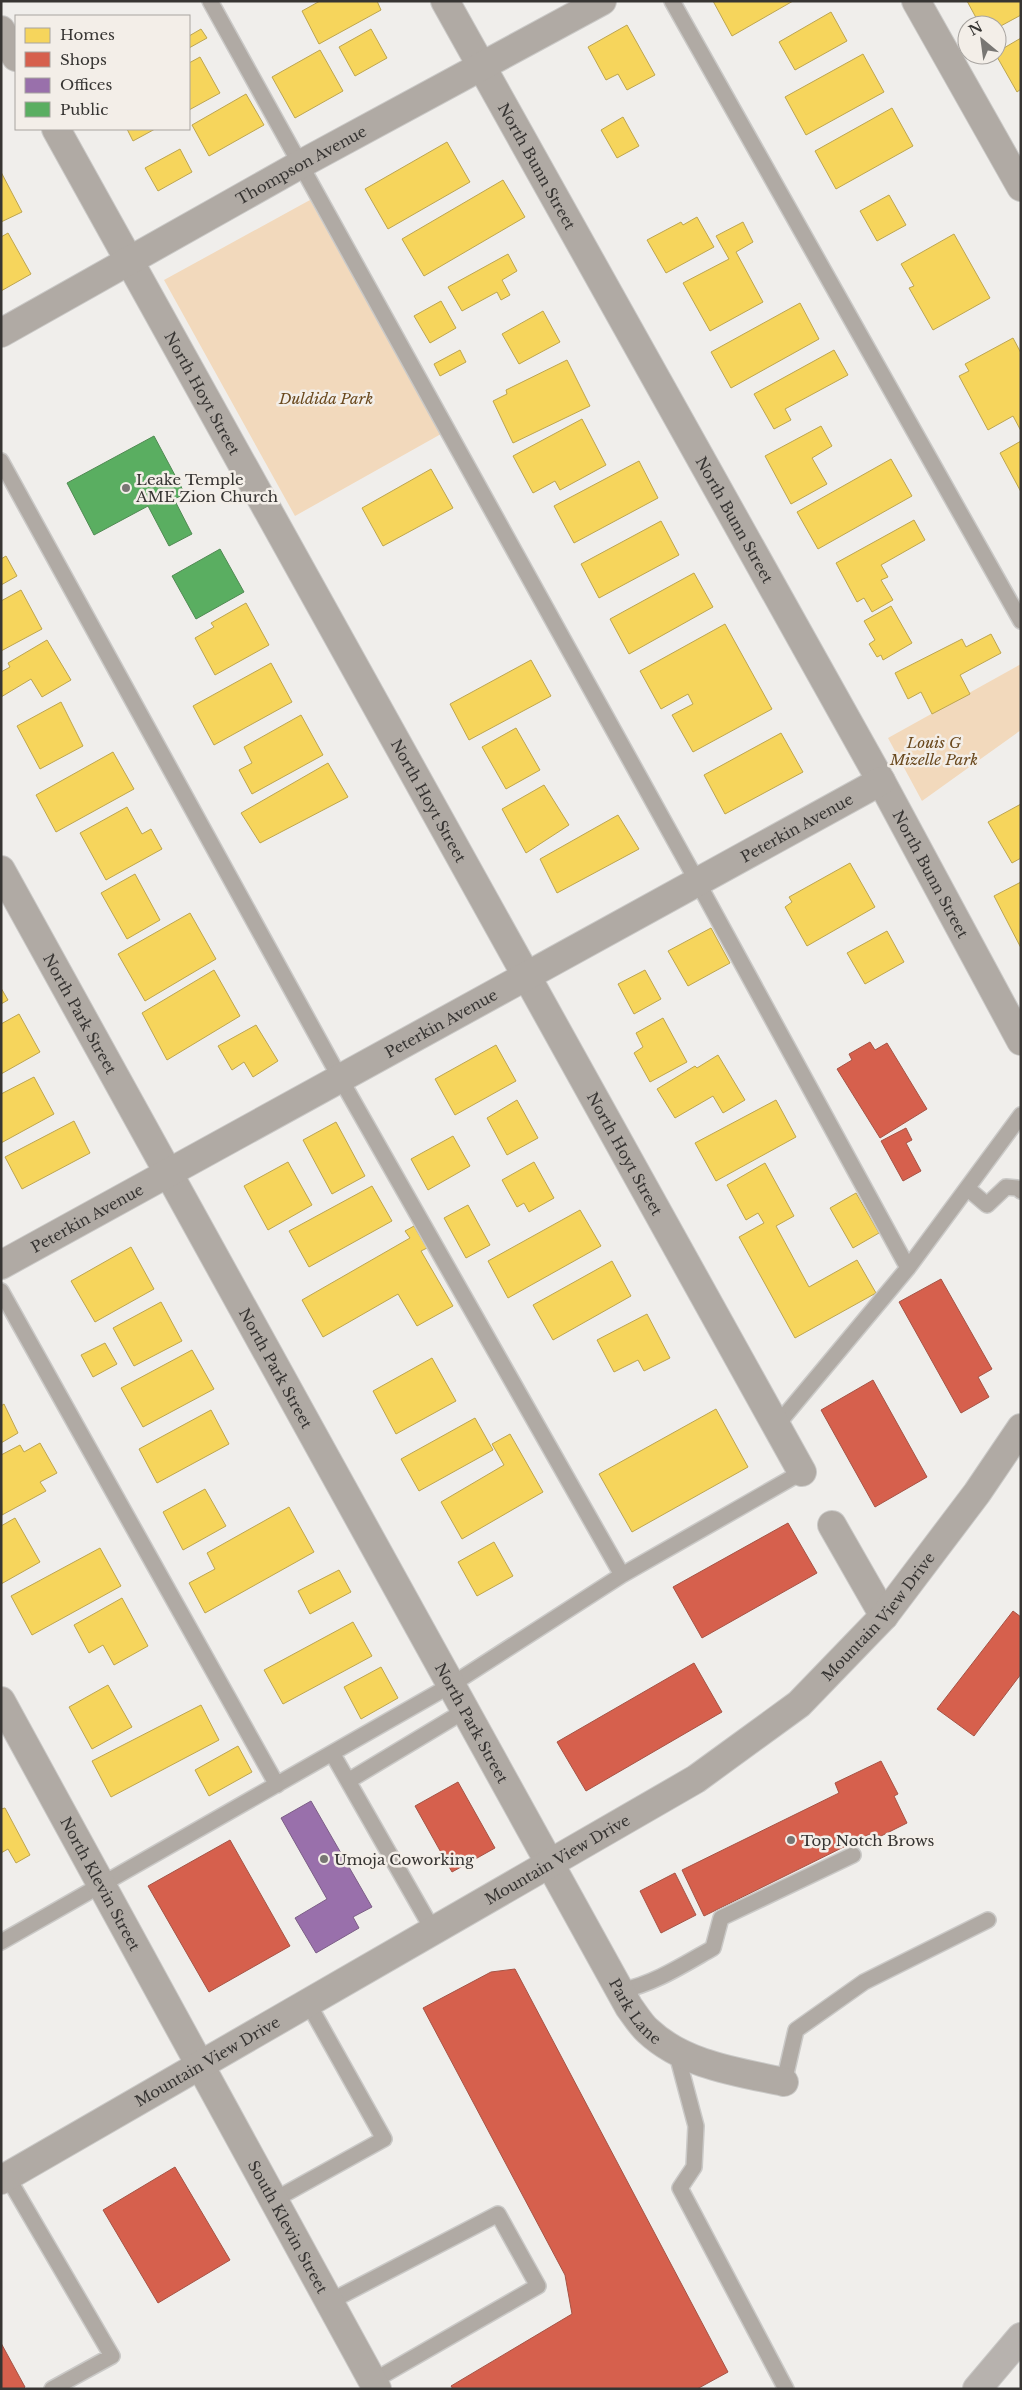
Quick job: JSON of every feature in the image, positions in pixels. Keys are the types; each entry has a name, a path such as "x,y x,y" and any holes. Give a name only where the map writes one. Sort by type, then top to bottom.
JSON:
{"highway":[{"path":"977,2389 1021,2336"},
{"path":"991,2389 1021,2350"}],"street":[{"name":"North Bunn Street","path":"444,1 880,781 1021,1040"},
{"name":"Thompson Avenue","path":"1,332 301,164 602,1"},
{"path":"916,1 1021,187"},
{"path":"1,30 15,55"},
{"name":"North Hoyt Street","path":"57,130 778,1425 802,1472"},
{"name":"Peterkin Avenue","path":"1,1265 880,781"},
{"name":"North Park Street","path":"1,870 551,1865"},
{"name":"Mountain View Drive","path":"4,2178 200,2064 551,1865 696,1779 799,1704 884,1616 977,1493 1021,1428"},
{"path":"832,1525 884,1616"},
{"name":"North Klevin Street","path":"1,1701 200,2064"},
{"name":"Park Lane","path":"551,1865 628,2007 648,2031 676,2051 710,2065 784,2082"},
{"name":"South Klevin Street","path":"200,2064 375,2385"}],"lane":[{"path":"210,1 697,881 908,1268"},
{"path":"672,1 1021,621"},
{"path":"1,461 340,1078 622,1575"},
{"path":"778,1425 908,1268 1021,1115"},
{"path":"967,1188 988,1205 1006,1187 1017,1188 1021,1191"},
{"path":"1,1291 277,1785"},
{"path":"1,1942 100,1884 121,1875 451,1684 622,1575 802,1472"},
{"path":"348,1781 466,1710"},
{"path":"332,1753 434,1932"},
{"path":"620,1991 637,1988 665,1975 713,1948 721,1918 853,1855"},
{"path":"784,2082 796,2030 864,1982 988,1920"},
{"path":"274,2200 384,2138 308,2003"},
{"path":"676,2051 696,2126 694,2166 680,2188 786,2389"},
{"path":"4,2178 112,2356 52,2389"},
{"path":"329,2302 498,2214 538,2286 375,2385"}],"green space":[{"name":"Duldida Park","path":"310,200 441,434 295,516 164,280"},
{"name":"Louis G Mizelle Park","path":"1021,664 1021,730 922,801 888,738"}],"building: Homes":[{"path":"320,1 377,1 381,10 319,44 302,11"},
{"path":"713,1 793,1 732,36"},
{"path":"967,1 1021,1 1021,15 1007,23 1007,15 975,15"},
{"path":"831,12 847,41 795,70 779,42"},
{"path":"627,25 655,75 627,90 618,74 606,80 588,47"},
{"path":"201,29 207,38 190,47 190,35"},
{"path":"371,29 387,58 355,76 339,47"},
{"path":"1021,38 1021,89 1017,92 1002,65 1007,65 1007,46"},
{"path":"320,50 343,91 295,118 272,77"},
{"path":"863,54 884,92 806,135 785,97"},
{"path":"200,57 220,93 190,109 190,62"},
{"path":"246,94 264,125 209,156 192,125"},
{"path":"892,108 913,146 836,189 815,151"},
{"path":"623,117 639,146 617,158 601,130"},
{"path":"128,130 153,130 133,141"},
{"path":"447,142 470,182 388,229 365,189"},
{"path":"180,149 192,172 158,191 145,168"},
{"path":"1,172 22,212 1,222"},
{"path":"503,180 525,217 424,276 402,239"},
{"path":"889,195 906,225 877,241 860,211"},
{"path":"697,217 714,247 666,273 647,240 681,222 683,225"},
{"path":"743,222 753,242 736,252 763,302 710,331 683,283 729,259 716,236"},
{"path":"8,233 31,274 1,291 1,237"},
{"path":"954,234 990,298 933,330 909,288 914,286 901,264"},
{"path":"508,254 517,271 502,280 510,295 501,300 497,292 462,311 448,287"},
{"path":"441,301 456,328 430,343 414,316"},
{"path":"800,303 819,339 731,388 711,352"},
{"path":"543,311 560,342 519,364 502,334"},
{"path":"1013,338 1021,353 1021,431 1013,416 988,430 959,376 969,371 965,364"},
{"path":"460,350 466,362 440,376 434,364"},
{"path":"834,350 848,375 785,409 791,420 774,429 754,394"},
{"path":"567,360 590,406 513,443 493,401 507,394 506,390"},
{"path":"582,419 606,465 560,490 555,481 533,493 513,456"},
{"path":"821,426 832,446 812,458 827,484 791,504 765,456"},
{"path":"1021,441 1021,492 1000,453"},
{"path":"891,459 912,496 818,549 797,512"},
{"path":"639,461 658,498 574,543 554,506"},
{"path":"431,469 453,508 383,546 362,508"},
{"path":"914,520 925,540 881,565 888,577 881,580 893,600 872,612 864,598 857,602 836,563"},
{"path":"661,521 679,555 599,598 581,564"},
{"path":"6,556 17,576 1,585 1,559"},
{"path":"694,573 713,607 629,654 610,619"},
{"path":"21,590 42,629 1,651 1,601"},
{"path":"246,603 269,645 215,675 195,638 214,627 211,623"},
{"path":"891,606 912,643 883,660 881,655 877,657 869,644 875,640 864,621"},
{"path":"725,624 772,709 693,752 672,715 693,704 688,694 661,709 640,671"},
{"path":"991,634 1001,653 960,675 970,694 932,714 921,692 908,699 895,673 962,639 966,647"},
{"path":"47,640 71,680 42,697 31,679 1,697 1,672 10,667 8,663"},
{"path":"531,660 551,696 469,740 450,704"},
{"path":"271,663 292,702 214,745 193,706"},
{"path":"61,702 83,746 40,769 17,726"},
{"path":"301,715 323,755 252,794 239,770 252,763 244,747"},
{"path":"516,728 540,770 506,789 482,747"},
{"path":"781,733 803,772 725,814 704,775"},
{"path":"113,752 134,789 56,832 36,795"},
{"path":"328,763 348,797 260,843 241,813"},
{"path":"544,785 569,825 526,853 502,809"},
{"path":"1021,804 1021,858 1012,863 988,822"},
{"path":"127,807 142,834 151,829 162,849 106,880 80,833"},
{"path":"618,815 639,849 557,893 540,859"},
{"path":"850,863 875,907 807,946 785,907 792,902 789,897"},
{"path":"135,874 160,920 127,939 101,893"},
{"path":"1021,882 1021,948 994,896"},
{"path":"190,913 216,959 145,1001 118,954"},
{"path":"711,928 730,963 688,986 668,951"},
{"path":"887,931 904,962 865,984 847,953"},
{"path":"214,970 240,1016 167,1060 142,1013"},
{"path":"645,970 661,999 634,1014 618,984"},
{"path":"1,988 8,1000 1,1004"},
{"path":"19,1014 40,1052 1,1074 1,1024"},
{"path":"663,1018 687,1062 650,1082 634,1053 643,1047 636,1033"},
{"path":"256,1025 278,1061 253,1077 244,1062 232,1070 218,1046"},
{"path":"496,1045 516,1081 455,1115 435,1079"},
{"path":"718,1055 745,1100 723,1113 713,1096 675,1118 657,1089 695,1066 697,1068"},
{"path":"34,1077 54,1114 1,1143 1,1094"},
{"path":"517,1100 538,1138 507,1155 487,1118"},
{"path":"776,1100 796,1137 716,1181 695,1143"},
{"path":"74,1121 90,1153 22,1189 5,1157"},
{"path":"336,1122 365,1176 332,1194 303,1140"},
{"path":"453,1136 470,1166 428,1190 411,1159"},
{"path":"288,1162 312,1205 268,1230 244,1186"},
{"path":"534,1162 554,1198 529,1212 524,1203 517,1207 502,1180"},
{"path":"765,1163 794,1216 776,1226 809,1287 857,1260 876,1293 795,1338 739,1237 764,1223 758,1213 746,1220 727,1185"},
{"path":"372,1186 392,1221 309,1267 289,1231"},
{"path":"856,1193 879,1233 853,1248 830,1208"},
{"path":"468,1205 490,1245 466,1258 444,1218"},
{"path":"580,1210 601,1246 508,1298 488,1261"},
{"path":"414,1226 427,1248 421,1251 453,1306 417,1326 398,1294 323,1337 302,1300 410,1238 405,1231"},
{"path":"131,1247 154,1289 95,1322 71,1281"},
{"path":"612,1261 631,1296 553,1340 533,1305"},
{"path":"161,1302 182,1341 134,1366 113,1328"},
{"path":"647,1314 670,1358 644,1371 638,1360 614,1372 597,1340"},
{"path":"105,1343 117,1364 93,1377 81,1355"},
{"path":"192,1350 214,1389 143,1427 121,1388"},
{"path":"432,1358 456,1401 396,1434 373,1391"},
{"path":"4,1404 18,1433 1,1443 1,1406"},
{"path":"716,1409 748,1467 632,1532 599,1474"},
{"path":"211,1410 229,1444 157,1483 139,1449"},
{"path":"475,1418 493,1450 419,1491 401,1459"},
{"path":"510,1434 543,1492 462,1539 441,1502 504,1465 492,1444"},
{"path":"40,1443 57,1473 40,1482 46,1491 2,1515 1,1455 20,1445 24,1452"},
{"path":"205,1489 226,1526 183,1550 163,1512"},
{"path":"289,1507 314,1552 205,1613 189,1583 215,1569 207,1553"},
{"path":"15,1518 40,1562 1,1584 1,1526"},
{"path":"494,1542 513,1576 477,1596 458,1562"},
{"path":"100,1548 121,1586 32,1635 11,1596"},
{"path":"339,1570 351,1592 310,1614 298,1591"},
{"path":"122,1598 148,1646 114,1665 103,1645 89,1653 74,1625"},
{"path":"353,1622 372,1656 283,1704 264,1670"},
{"path":"381,1667 398,1698 361,1719 344,1687"},
{"path":"108,1685 132,1727 92,1749 69,1707"},
{"path":"201,1705 219,1740 111,1797 92,1761"},
{"path":"238,1746 252,1772 209,1796 195,1770"},
{"path":"5,1808 30,1855 16,1863 8,1849 1,1853 1,1809"}],"building: Shops":[{"path":"870,1042 875,1050 887,1043 927,1109 880,1138 837,1069 852,1060 849,1054"},
{"path":"906,1128 912,1140 906,1143 921,1171 903,1181 881,1141"},
{"path":"941,1279 992,1369 978,1377 989,1397 961,1413 899,1302"},
{"path":"873,1380 927,1477 875,1507 821,1410"},
{"path":"788,1523 817,1573 702,1638 673,1587"},
{"path":"1013,1611 1021,1617 1021,1674 974,1736 937,1709"},
{"path":"694,1663 722,1712 586,1791 557,1742"},
{"path":"881,1761 898,1794 894,1796 907,1823 877,1838 874,1832 704,1916 682,1870 839,1793 835,1783"},
{"path":"458,1782 495,1848 452,1872 415,1806"},
{"path":"230,1840 290,1946 209,1992 148,1886"},
{"path":"675,1873 696,1915 661,1933 640,1891"},
{"path":"515,1969 728,2372 697,2389 453,2389 451,2386 572,2314 565,2275 423,2008 491,1972"},
{"path":"175,2167 230,2260 158,2303 103,2210"},
{"path":"1,2343 25,2387 23,2389 1,2389"}],"building: Offices":[{"name":"Umoja Coworking","path":"311,1801 372,1907 353,1917 359,1928 316,1953 295,1918 327,1899 281,1818"}],"building: Public":[{"name":"Leake Temple AME Zion Church","path":"154,436 185,494 174,499 192,534 169,546 148,506 94,535 67,483"},
{"path":"220,549 244,592 196,619 172,576"}],"place":[{"name":"Leake Temple AME Zion Church","path":"126,488"},
{"name":"Top Notch Brows","path":"791,1840"},
{"name":"Umoja Coworking","path":"324,1859"}]}
